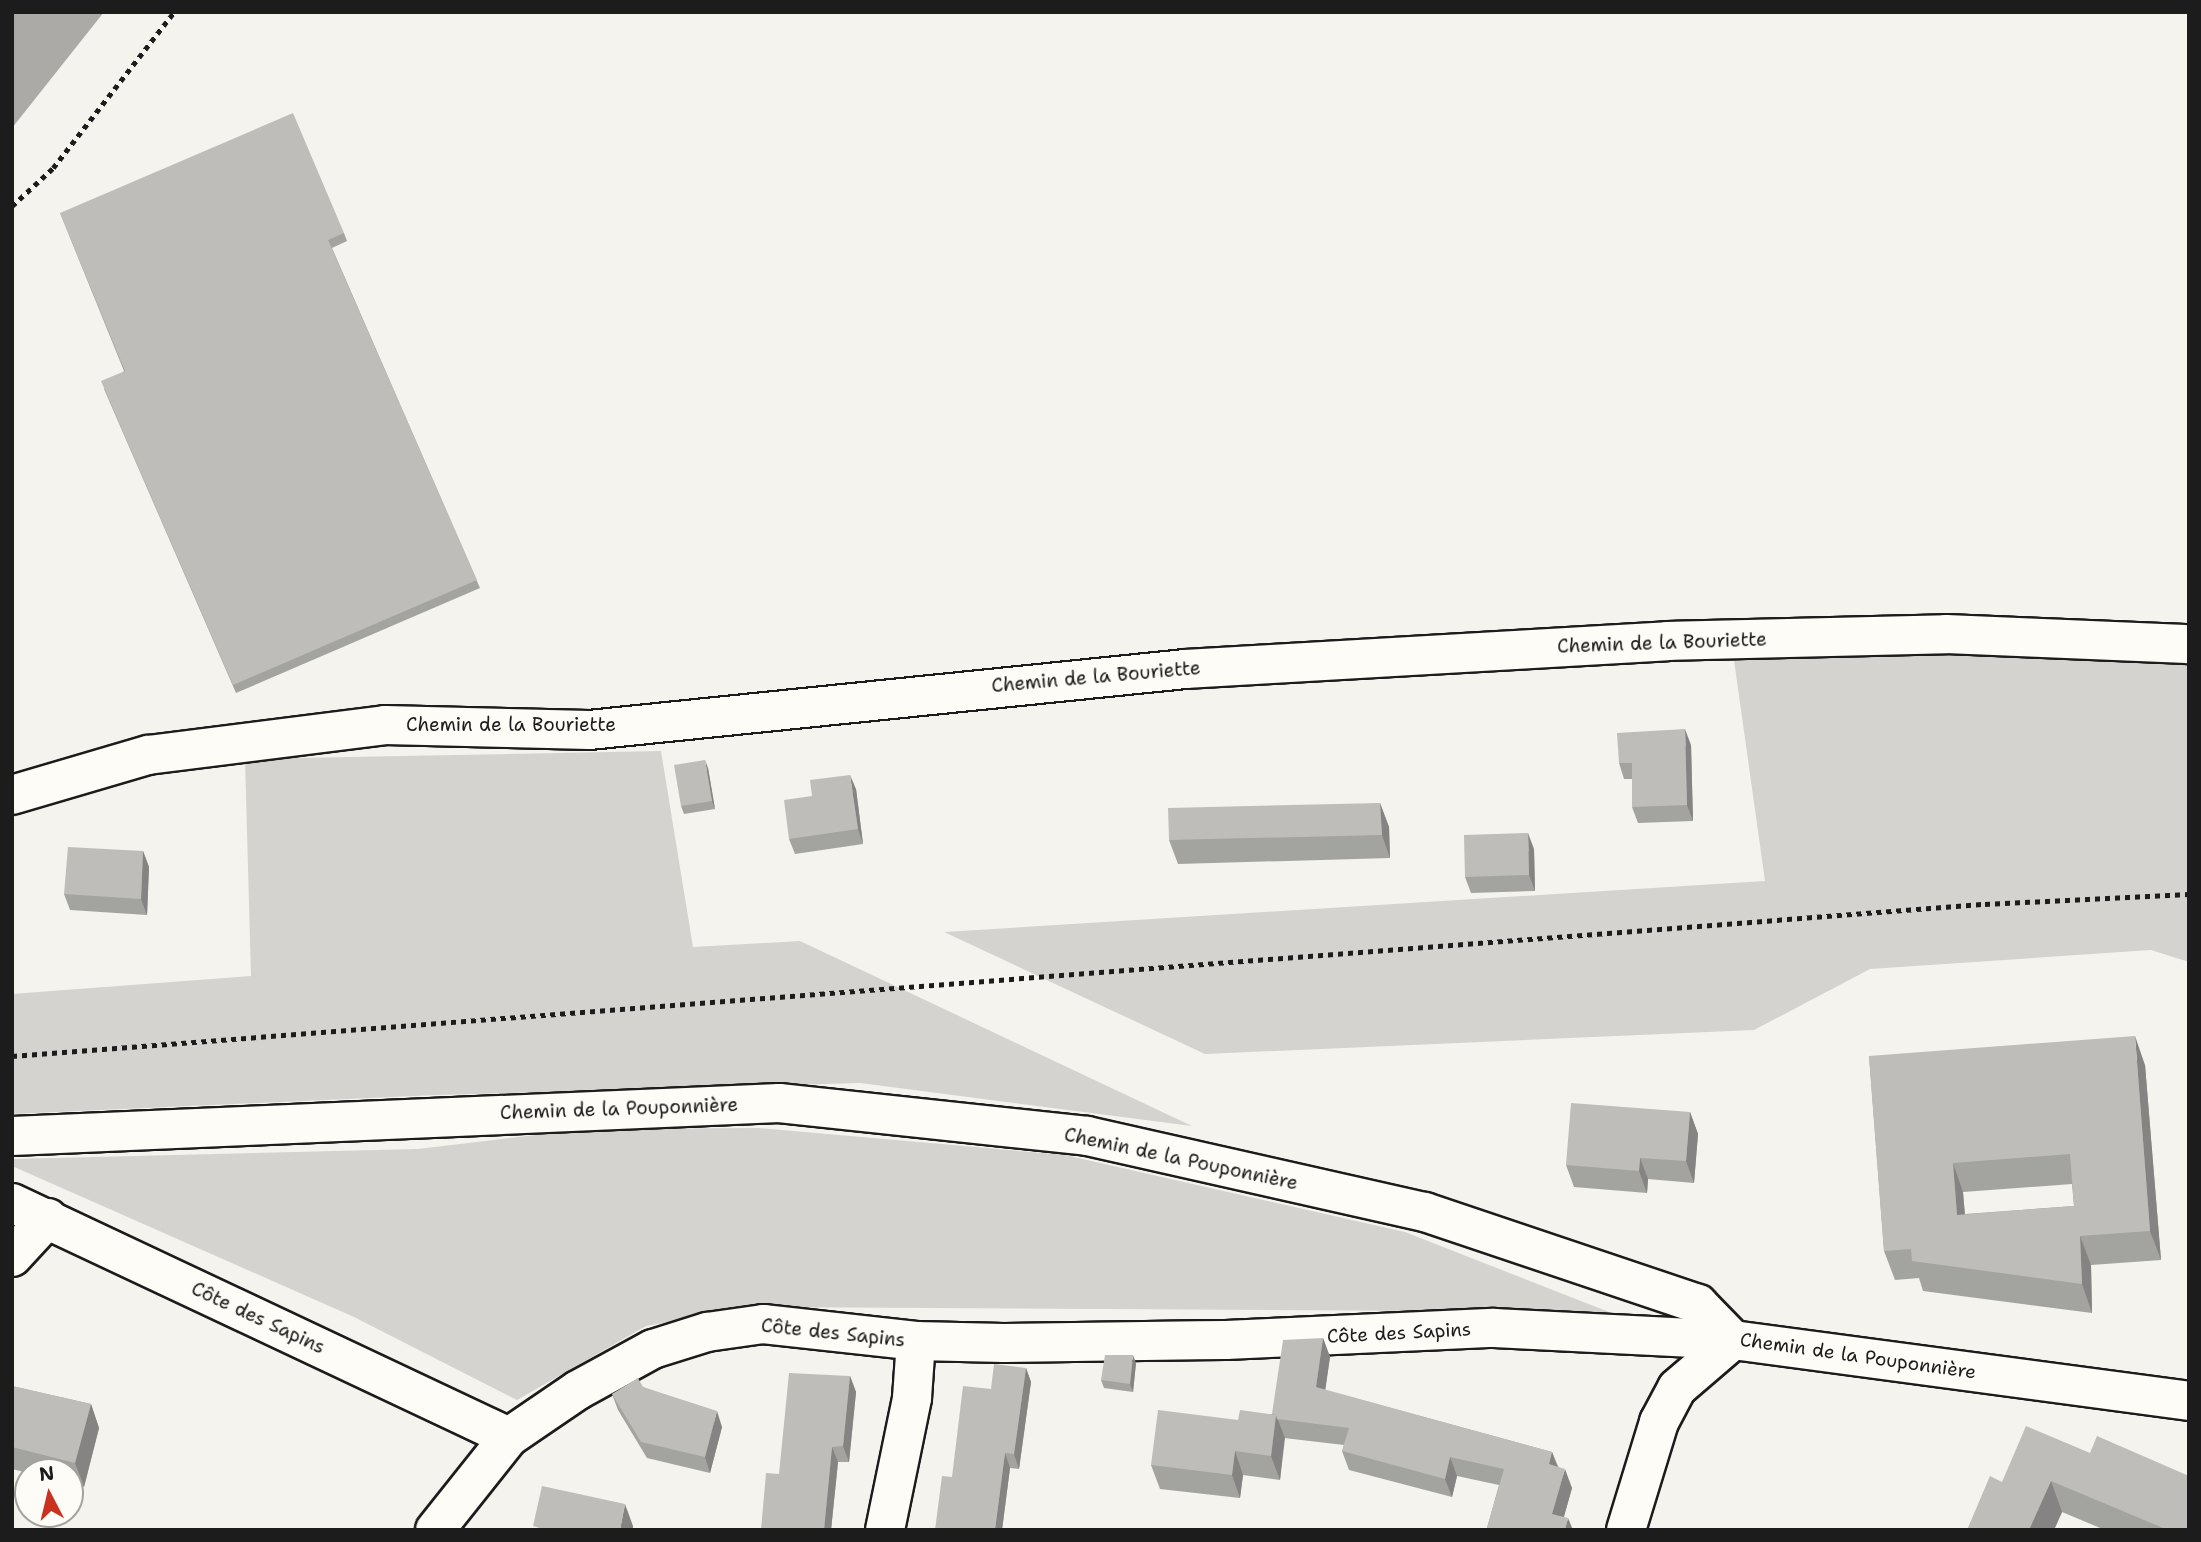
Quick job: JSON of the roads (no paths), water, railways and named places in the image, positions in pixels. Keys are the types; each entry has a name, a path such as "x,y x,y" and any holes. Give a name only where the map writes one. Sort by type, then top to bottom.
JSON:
{"street":[{"name":"Chemin de la Bouriette","path":"12,795 148,755 385,725 589,730 1185,669 1667,641 1946,634 2189,644"},
{"name":"Chemin de la Pouponnière","path":"12,1136 779,1103 1087,1136 1425,1212 1699,1304 1733,1340 2189,1401"},
{"name":"Côte des Sapins","path":"12,1203 509,1437 578,1390 653,1349 706,1332 763,1324 916,1341 1226,1340 1494,1328 1733,1340"},
{"path":"12,1257 48,1218"},
{"path":"1626,1530 1659,1422 1677,1388 1733,1340"},
{"path":"885,1530 912,1398 916,1341"},
{"path":"435,1530 509,1437"}]}
